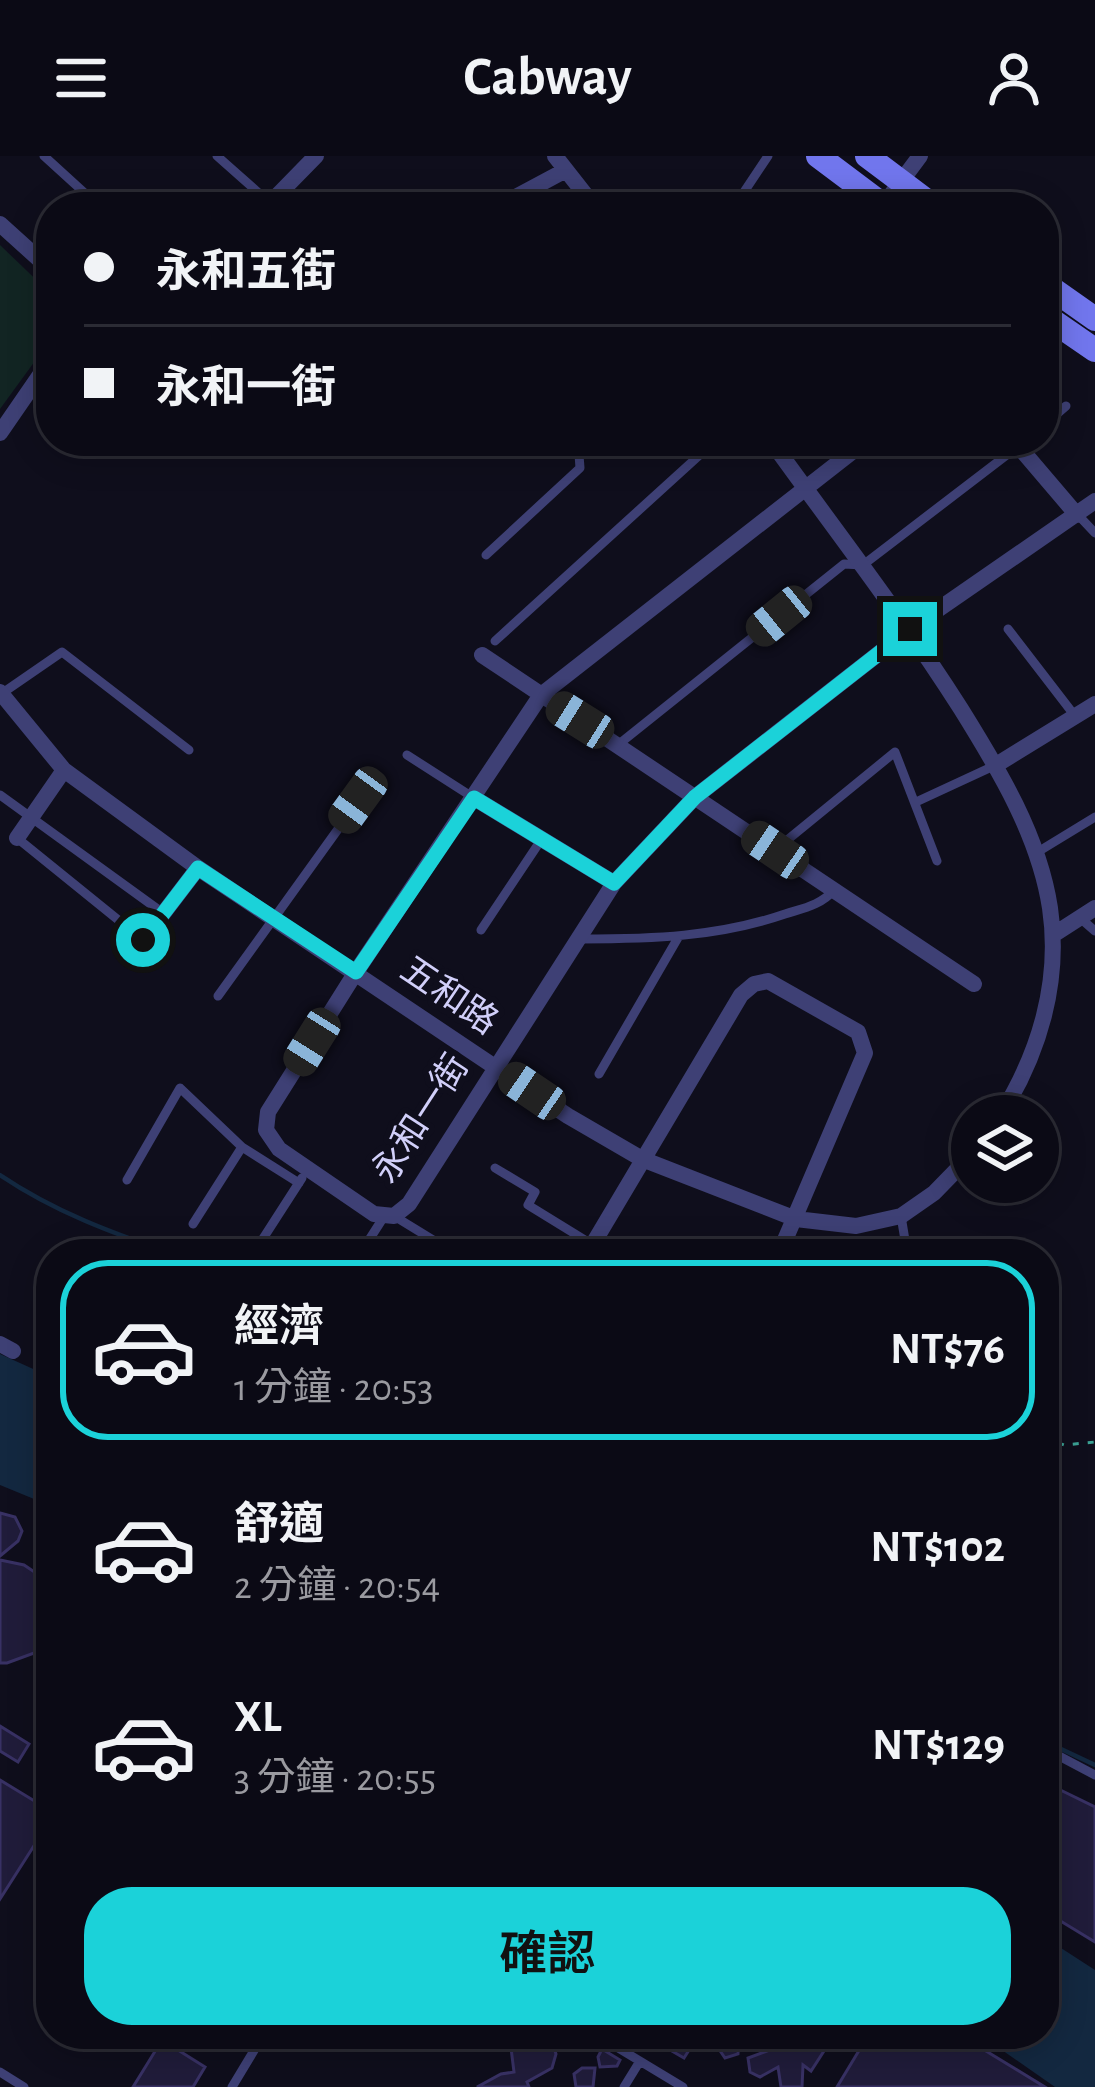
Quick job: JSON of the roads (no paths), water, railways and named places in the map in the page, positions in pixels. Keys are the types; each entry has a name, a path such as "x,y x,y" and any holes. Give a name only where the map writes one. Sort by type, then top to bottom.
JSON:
{"street":[{"path":"283,192 316,156"},
{"path":"818,156 866,192"},
{"path":"867,156 915,192"},
{"path":"894,192 920,156"},
{"path":"526,192 561,163 583,192"},
{"path":"0,224 36,256"},
{"path":"1059,294 1095,319"},
{"path":"1059,325 1095,350"},
{"path":"0,433 36,381"},
{"path":"781,456 910,629 996,764 1036,853 1053,964 1042,1032 1013,1095"},
{"path":"356,972 541,695 845,456"},
{"path":"1030,456 1077,514"},
{"name":"永和一街","path":"356,972 268,1112 266,1130 304,1176 374,1214 390,1215 409,1204 614,883 695,797 910,629 1095,501"},
{"path":"489,648 541,695 974,984"},
{"name":"五和路","path":"1,693 64,770 198,868 495,1067 642,1159 796,1219 856,1226 901,1216"},
{"path":"996,764 1095,704"},
{"path":"17,838 64,770"},
{"path":"474,798 614,883"},
{"path":"143,940 198,868"},
{"path":"1052,934 1087,913"},
{"path":"596,1239 741,995 754,983 768,981 858,1032 865,1054 786,1239"},
{"path":"901,1216 951,1176"}],"lane":[{"path":"44,156 84,192"},
{"path":"217,156 255,192"},
{"path":"744,192 768,156"},
{"path":"1059,412 1066,406"},
{"path":"486,555 580,468 579,456"},
{"path":"489,648 699,456"},
{"path":"619,745 844,564 863,565 1002,456"},
{"path":"1077,514 1095,533"},
{"path":"1008,629 1076,716"},
{"path":"1,693 62,652 189,750"},
{"path":"775,850 895,752 937,861"},
{"path":"407,755 474,798"},
{"path":"916,802 996,764"},
{"path":"0,795 163,913"},
{"path":"218,996 358,800"},
{"path":"1036,853 1095,817"},
{"path":"17,838 143,940"},
{"path":"481,930 542,839"},
{"path":"575,939 741,929 824,902 835,890"},
{"path":"1087,913 1095,931"},
{"path":"599,1074 679,936"},
{"path":"127,1180 180,1088 242,1147 304,1176 263,1239"},
{"path":"193,1224 242,1147"},
{"path":"495,1168 535,1192 528,1204 583,1239"},
{"path":"372,1239 390,1215 430,1239"},
{"path":"901,1216 905,1239"},
{"path":"1059,1756 1095,1775"},
{"path":"232,2087 255,2049"},
{"path":"620,2049 683,2087"},
{"path":"624,2087 640,2061"},
{"path":"0,2072 24,2087"}],"water":[{"path":"0,1354 36,1370 36,1500 0,1485"},
{"path":"1059,1947 1095,1970 1095,2087 1055,2087 1001,2049 1059,2049"}],"waterway":[{"path":"0,1175 42,1200 131,1239"},
{"path":"1059,1748 1095,1765"}]}
